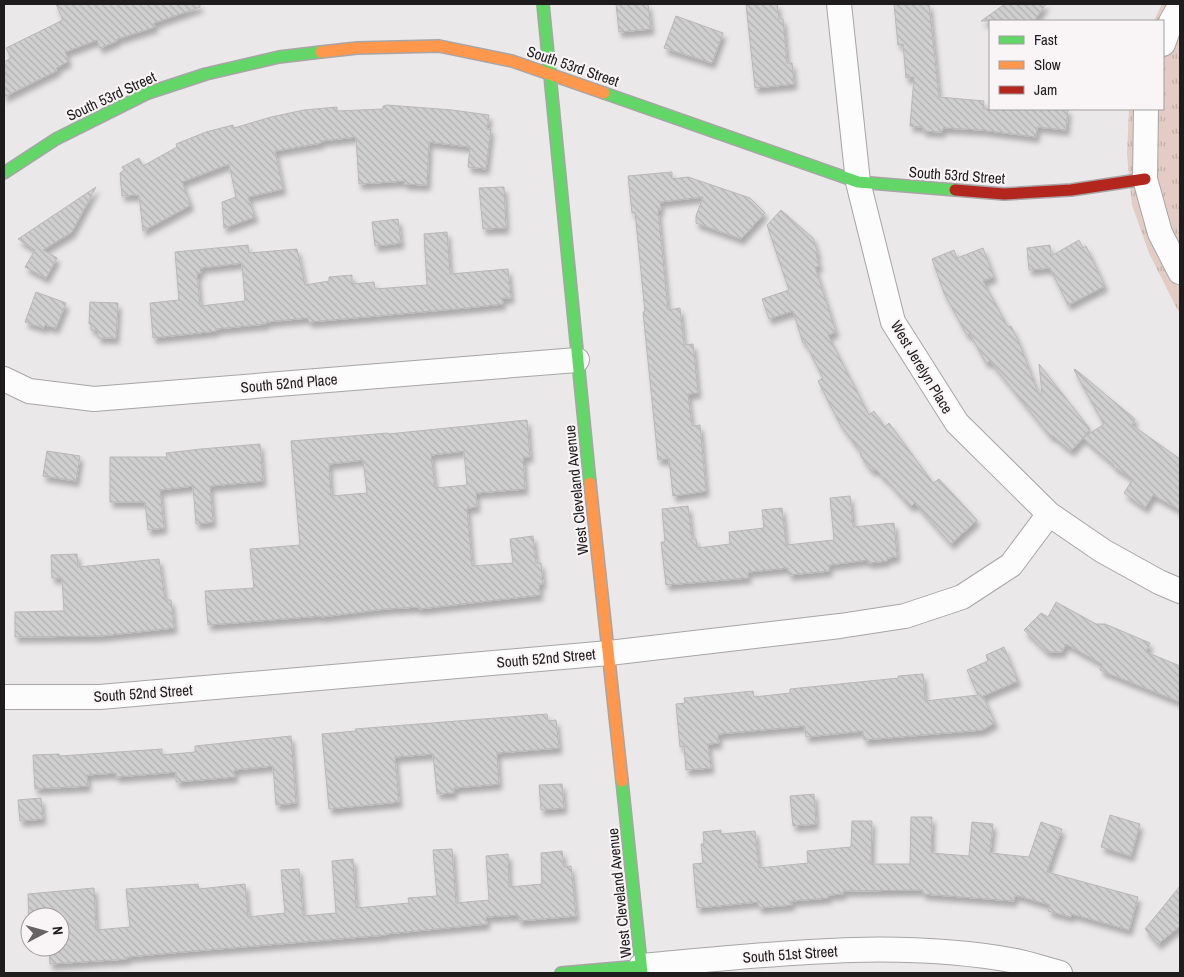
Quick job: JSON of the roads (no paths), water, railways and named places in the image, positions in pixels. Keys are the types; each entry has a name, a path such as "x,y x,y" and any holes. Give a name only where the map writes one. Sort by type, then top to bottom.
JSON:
{"street":[{"name":"West Cleveland Avenue","path":"543,4 577,360 642,970"},
{"name":"West Jerelyn Place","path":"839,4 858,182 893,322 957,423 1049,514 1103,551 1159,582 1180,591"},
{"path":"1164,41 1171,22 1180,6"},
{"name":"South 53rd Street","path":"4,173 56,139 148,93 206,74 279,57 357,48 439,46 512,62 550,74 858,182 1004,194 1071,190 1145,178"},
{"path":"1146,110 1145,178 1160,234 1180,272"},
{"name":"South 52nd Place","path":"4,379 30,391 94,399 577,360"},
{"name":"South 52nd Street","path":"4,697 100,697 608,653 840,626 905,616 962,597 1011,565 1049,514"},
{"name":"South 51st Street","path":"561,973 642,970 788,953 892,949 968,954 1016,967 1060,973"}]}
